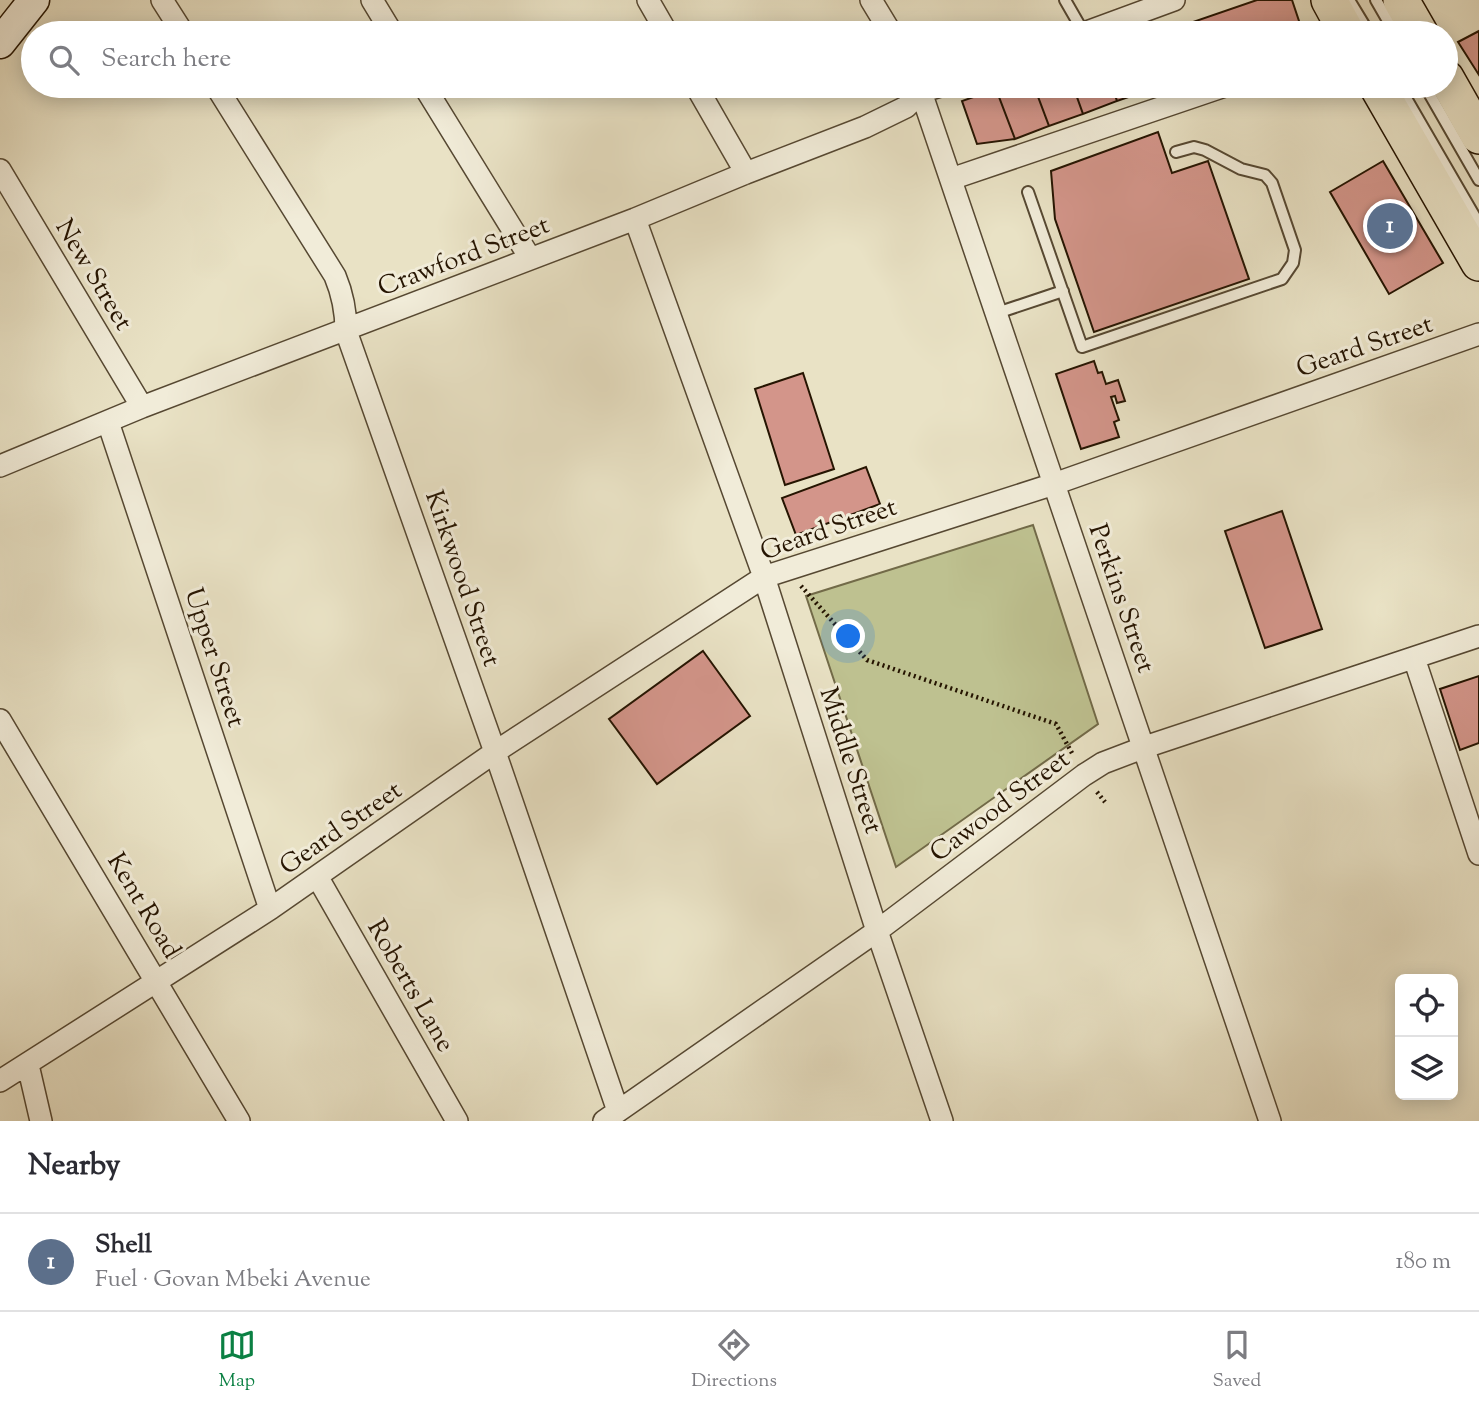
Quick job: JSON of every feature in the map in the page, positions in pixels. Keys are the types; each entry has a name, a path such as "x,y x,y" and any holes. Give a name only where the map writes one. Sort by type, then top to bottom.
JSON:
{"main road":[{"path":"0,43 34,0"},
{"path":"1329,0 1340,21"},
{"path":"1401,0 1413,21"},
{"path":"1384,98 1479,263"},
{"path":"1457,98 1479,136"}],"street":[{"path":"162,0 175,21"},
{"path":"372,0 385,21"},
{"path":"648,0 660,21"},
{"path":"871,0 884,21"},
{"path":"1117,21 1174,0"},
{"name":"Kirkwood Street","path":"224,98 335,276 342,292 346,331 495,752 611,1116"},
{"path":"431,98 530,258"},
{"path":"703,98 746,173"},
{"name":"Crawford Street","path":"0,466 142,407 635,219 887,118 916,98"},
{"name":"Perkins Street","path":"930,98 951,179 1270,1121"},
{"path":"951,179 1190,98"},
{"name":"New Street","path":"0,170 142,407"},
{"name":"Middle Street","path":"635,219 764,577 877,931 942,1121"},
{"name":"Geard Street","path":"0,1081 318,878 495,752 764,577 1054,484 1479,334"},
{"name":"Upper Street","path":"108,422 270,909"},
{"name":"Cawood Street","path":"611,1116 877,931 1103,763 1479,636"},
{"path":"1414,658 1479,854"},
{"name":"Kent Road","path":"0,720 239,1121"},
{"name":"Roberts Lane","path":"318,878 457,1121"},
{"path":"27,1065 41,1121"}],"lane":[{"path":"1065,0 1077,21"},
{"path":"1349,0 1361,21"},
{"path":"1376,0 1388,21"},
{"path":"1406,98 1479,224"},
{"path":"1432,98 1479,180"},
{"path":"1028,192 1082,347 1282,279 1293,263 1294,250 1272,183 1265,175 1241,169 1205,150 1194,147 1176,152"},
{"path":"997,313 1063,291"}],"path":[{"path":"786,570 867,660 1056,724 1084,775 1105,802"}],"green space":[{"path":"1033,525 1098,724 896,867 806,596"}],"building":[{"path":"1257,0 1292,0 1299,21 1196,21"},
{"path":"1479,31 1479,75 1458,42"},
{"path":"970,98 999,98 1015,139 977,144 962,101"},
{"path":"999,98 1038,98 1049,126 1015,139"},
{"path":"1038,98 1077,98 1083,114 1049,126"},
{"path":"1077,98 1116,98 1117,101 1083,114"},
{"path":"1158,132 1172,173 1208,161 1249,279 1094,332 1055,219 1051,171"},
{"path":"1383,161 1443,263 1389,294 1330,192"},
{"path":"1094,361 1106,384 1118,380 1125,401 1117,403 1115,396 1111,397 1119,420 1114,422 1119,437 1081,449 1056,374"},
{"path":"803,373 834,469 785,485 755,389"},
{"path":"866,467 880,504 796,535 782,498"},
{"path":"1282,511 1322,629 1265,648 1225,531"},
{"path":"703,651 750,716 657,784 609,719"},
{"path":"1479,676 1479,743 1460,750 1440,689"}],"place":[{"name":"Shell","path":"1390,226"}]}
